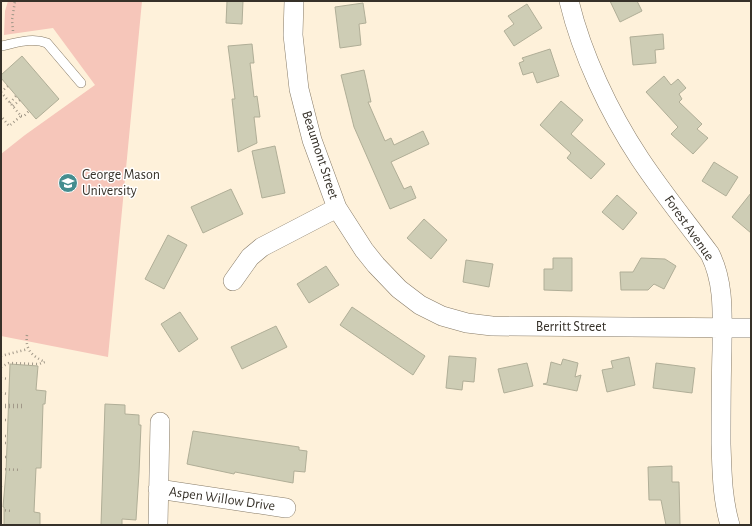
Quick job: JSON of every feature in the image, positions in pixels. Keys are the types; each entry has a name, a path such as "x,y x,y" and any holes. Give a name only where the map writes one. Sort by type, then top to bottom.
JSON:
{"street":[{"name":"Beaumont Street","path":"294,1 293,35 299,89 312,140 337,208 364,250 399,290"},
{"name":"Forest Avenue","path":"569,1 592,69 612,111 640,159 710,254 716,267 723,309 723,494 730,525"},
{"path":"233,281 250,257 262,248 337,208"},
{"name":"Berritt Street","path":"399,290 420,305 442,316 468,323 492,326 751,328"},
{"name":"Aspen Willow Drive","path":"158,525 160,422"},
{"name":"Aspen Willow Drive","path":"158,489 286,508"}],"lane":[{"path":"1,46 39,40 47,43 81,83"}],"path":[{"path":"14,43 12,20 15,1"},
{"path":"8,86 1,92 21,116"},
{"path":"10,103 16,96"},
{"path":"13,106 20,100"},
{"path":"1,116 9,126 29,111"},
{"path":"1,368 9,363 39,364 45,362 30,354 26,342 27,335"},
{"path":"1,356 28,349"},
{"path":"1,378 9,378"},
{"path":"1,393 8,394"},
{"path":"1,406 22,406"},
{"path":"1,420 7,420"},
{"path":"1,436 7,436"},
{"path":"1,443 7,443"},
{"path":"1,457 6,457"},
{"path":"1,469 21,470"},
{"path":"1,510 12,511"}],"shaded area":[{"path":"8,1 142,1 108,357 1,336 1,154 95,85 53,28 4,35 5,11"}],"building":[{"path":"227,1 243,1 242,24 226,23"},
{"path":"610,1 637,1 642,11 620,22"},
{"path":"363,3 366,23 359,24 361,45 340,48 335,7"},
{"path":"527,4 542,28 514,46 504,31 514,24 508,16"},
{"path":"663,34 664,49 655,50 656,63 633,65 630,37"},
{"path":"252,44 254,63 250,63 254,97 257,96 260,117 254,117 257,143 238,152 232,99 235,99 228,46"},
{"path":"550,49 559,76 537,83 533,72 523,75 519,63 524,61 522,58"},
{"path":"22,56 59,99 36,119 1,78 1,75"},
{"path":"364,70 371,102 368,102 385,141 391,138 394,145 423,131 429,144 391,162 404,189 411,186 416,198 390,209 354,127 341,75"},
{"path":"664,76 671,85 678,79 686,88 679,94 682,99 679,102 702,124 697,129 708,138 693,154 671,134 678,127 646,92"},
{"path":"561,101 583,120 571,134 605,164 591,179 567,158 571,153 540,125"},
{"path":"275,146 285,193 262,198 252,151"},
{"path":"714,162 738,177 726,196 702,181"},
{"path":"231,189 243,214 203,233 191,207"},
{"path":"751,193 751,233 732,217"},
{"path":"617,195 637,213 623,230 602,212"},
{"path":"424,219 447,240 431,259 407,238"},
{"path":"168,235 187,245 164,289 145,279"},
{"path":"553,258 572,258 572,291 544,290 544,269 553,269"},
{"path":"641,258 665,259 676,266 664,289 654,284 648,290 621,290 620,272 633,272"},
{"path":"466,260 493,264 489,287 463,282"},
{"path":"326,266 339,285 309,303 297,284"},
{"path":"352,307 425,356 413,375 340,325"},
{"path":"180,312 198,339 179,352 161,324"},
{"path":"276,326 287,347 242,369 231,347"},
{"path":"449,356 476,358 474,382 463,381 462,390 446,388"},
{"path":"629,357 635,385 607,392 602,370 613,368 611,361"},
{"path":"563,359 578,363 575,377 581,375 577,391 543,384 547,383 551,362 561,365"},
{"path":"527,363 533,386 504,393 498,369"},
{"path":"656,363 695,368 692,393 653,388"},
{"path":"10,364 38,366 36,390 46,391 45,404 43,404 41,468 36,468 34,512 40,513 40,525 4,525 3,507 6,472"},
{"path":"105,404 125,405 125,414 139,415 139,425 141,425 136,520 122,519 122,525 101,525"},
{"path":"193,431 299,447 299,450 307,451 305,472 294,471 293,483 235,472 234,474 187,464"},
{"path":"672,466 672,482 679,482 680,525 666,525 661,500 649,500 648,467"}],"place":[{"name":"George Mason University","path":"68,183"}]}
